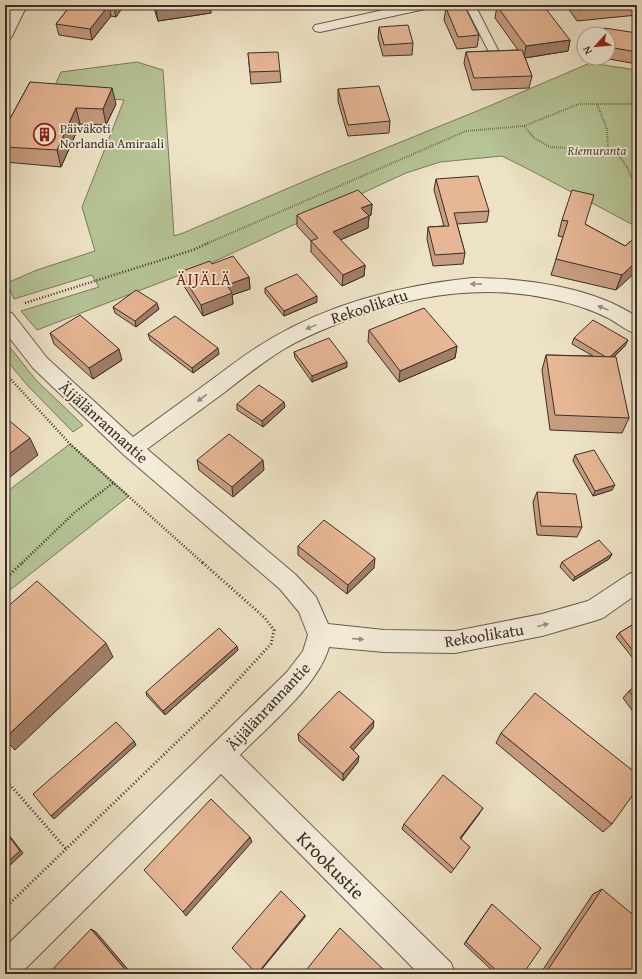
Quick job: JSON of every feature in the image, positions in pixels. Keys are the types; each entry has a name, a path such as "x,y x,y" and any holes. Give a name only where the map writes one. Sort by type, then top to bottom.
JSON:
{"street":[{"path":"5,36 20,5"},
{"path":"320,28 425,5"},
{"name":"Rekoolikatu","path":"132,449 269,348 300,331 379,300 420,290 458,285 497,284 535,288 576,298 605,308 636,325"},
{"name":"Äijälänrannantie","path":"5,318 40,363 132,449 184,491 288,582 308,605 320,635 314,656 296,681 5,968"},
{"name":"Rekoolikatu","path":"320,635 384,641 455,642 469,640 542,625 594,610 637,581"},
{"name":"Krookustie","path":"221,756 440,974"}],"lane":[{"path":"470,5 494,54"}],"path":[{"path":"20,304 193,250 466,131 524,126 579,104 637,104"},
{"path":"597,104 607,130 608,150"},
{"path":"5,116 13,116"},
{"path":"524,126 534,138 550,147 608,150 616,154 627,165 630,176 637,185"},
{"path":"5,373 70,444 265,618 274,630 271,644 206,714 5,908"},
{"path":"5,579 74,513 113,482"},
{"path":"5,779 66,849"}],"green space":[{"name":"Riemuranta","path":"137,62 163,70 174,236 583,66 610,66 637,70 637,227 502,156 440,162 406,173 211,263 37,330 21,311 99,287 92,275 14,299 7,283 37,270 95,251 82,207 124,100 51,94 61,72"},
{"path":"5,341 36,380 83,425 73,432 28,386 5,358"},
{"path":"70,444 129,496 5,594 5,493"}],"building":[{"path":"71,5 109,5 90,29 56,24"},
{"path":"154,5 188,5 156,10"},
{"path":"543,5 570,40 526,46 497,6"},
{"path":"576,5 627,5 579,10"},
{"path":"465,7 479,35 458,37 446,8"},
{"path":"408,25 413,43 384,45 379,27"},
{"path":"616,30 637,33 637,52 616,48"},
{"path":"522,50 532,76 474,78 466,52"},
{"path":"278,52 280,71 250,72 248,53"},
{"path":"30,82 112,88 103,109 76,108 57,150 5,147 5,128"},
{"path":"379,86 390,121 348,125 338,89"},
{"path":"478,176 489,211 454,213 465,253 435,255 428,227 449,226 436,179"},
{"path":"358,190 372,204 361,208 369,216 333,232 365,265 343,275 311,241 318,238 297,215"},
{"path":"572,190 594,195 585,224 625,246 637,236 637,261 622,275 556,259 568,221 562,220"},
{"path":"233,256 249,277 227,285 232,293 201,305 180,272 210,261 212,264"},
{"path":"297,274 317,296 284,311 265,288"},
{"path":"136,290 157,303 135,321 113,307"},
{"path":"424,308 457,346 400,371 369,330"},
{"path":"80,315 119,349 89,368 50,333"},
{"path":"175,316 218,348 192,368 148,334"},
{"path":"593,320 628,340 610,357 606,357 574,338"},
{"path":"329,338 347,362 312,376 294,352"},
{"path":"546,355 616,357 629,418 555,415"},
{"path":"259,385 284,402 262,421 237,404"},
{"path":"5,417 30,438 5,457"},
{"path":"229,434 263,460 232,487 197,460"},
{"path":"594,450 615,485 595,491 575,455"},
{"path":"537,492 576,494 582,527 541,526"},
{"path":"324,520 375,558 348,585 298,546"},
{"path":"599,540 612,554 575,577 562,562"},
{"path":"37,581 106,643 5,738 5,609"},
{"path":"637,622 637,656 619,633"},
{"path":"219,628 237,646 163,711 146,692"},
{"path":"637,686 637,701 629,691"},
{"path":"339,691 374,721 350,747 359,756 343,774 298,734"},
{"path":"535,693 637,774 637,789 612,824 501,733"},
{"path":"116,722 134,741 51,816 33,794"},
{"path":"443,775 483,808 460,838 470,847 454,869 404,824"},
{"path":"211,799 250,837 183,912 144,870"},
{"path":"5,831 20,851 5,864"},
{"path":"602,889 637,918 637,974 626,974 621,970 619,974 545,974"},
{"path":"281,891 305,915 257,974 232,948"},
{"path":"492,904 541,948 523,974 500,974 466,942"},
{"path":"340,928 386,972 385,974 303,974"},
{"path":"91,929 129,974 48,974"}],"place":[{"name":"Päiväkoti Norlandia Amiraali","path":"45,135"}],"district":[{"name":"ÄIJÄLÄ","path":"204,278"}]}
